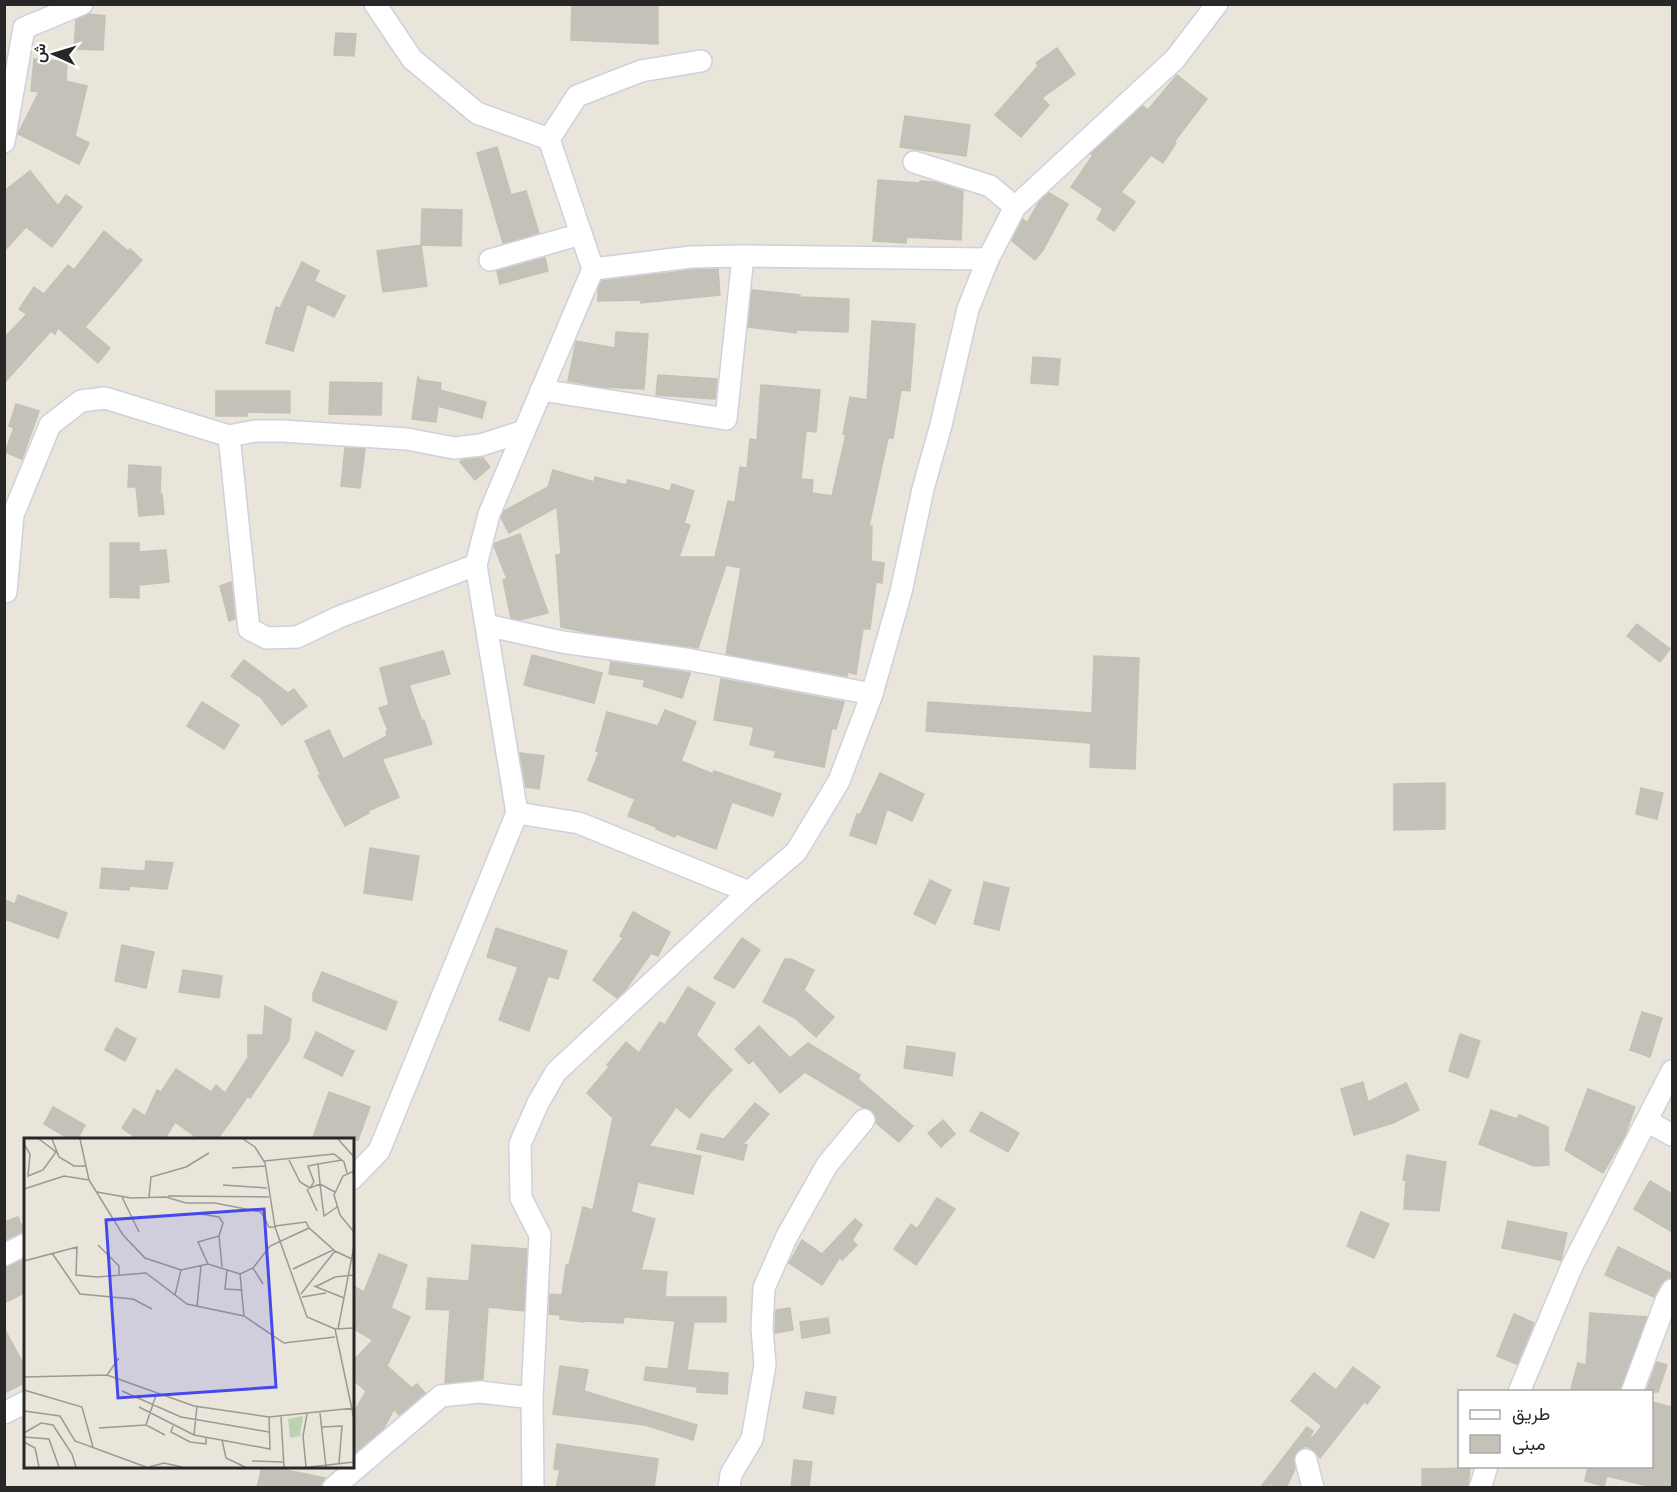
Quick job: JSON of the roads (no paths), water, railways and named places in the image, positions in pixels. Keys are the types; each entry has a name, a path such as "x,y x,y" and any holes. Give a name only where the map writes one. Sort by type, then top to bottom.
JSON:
{"street":[{"path":"4,142 24,28 82,4"},
{"path":"375,4 412,59 477,113 549,139"},
{"path":"533,1488 532,1398 540,1235 521,1198 520,1144 538,1102 556,1072 749,892 796,852 839,782 872,694 901,592 918,509 941,425 968,309 988,258 1015,207 1175,59 1217,4"},
{"path":"549,139 578,96 641,71 701,61"},
{"path":"354,1177 379,1151 517,813 476,565 489,514 592,269 549,139"},
{"path":"914,162 990,186 1015,207"},
{"path":"490,260 581,234"},
{"path":"541,390 726,419 743,256"},
{"path":"592,269 691,257 988,258"},
{"path":"6,592 13,515 50,424 81,401 105,398 229,436 255,431 282,431 407,440 454,448 480,445 524,431"},
{"path":"229,436 249,629 258,634 267,638 297,637 339,617 476,565"},
{"path":"486,625 562,642 686,659 872,694"},
{"path":"517,813 579,823 749,892"},
{"path":"1520,1390 1572,1266 1672,1071"},
{"path":"729,1488 731,1474 752,1439 765,1365 762,1328 764,1288 786,1238 827,1165 864,1120"},
{"path":"1647,1121 1672,1135"},
{"path":"4,1255 24,1245"},
{"path":"1633,1390 1666,1300 1672,1290"},
{"path":"333,1488 441,1396 480,1392 532,1398"},
{"path":"4,1413 24,1403"},
{"path":"1306,1460 1313,1488"},
{"path":"1480,1488 1487,1468"}]}
